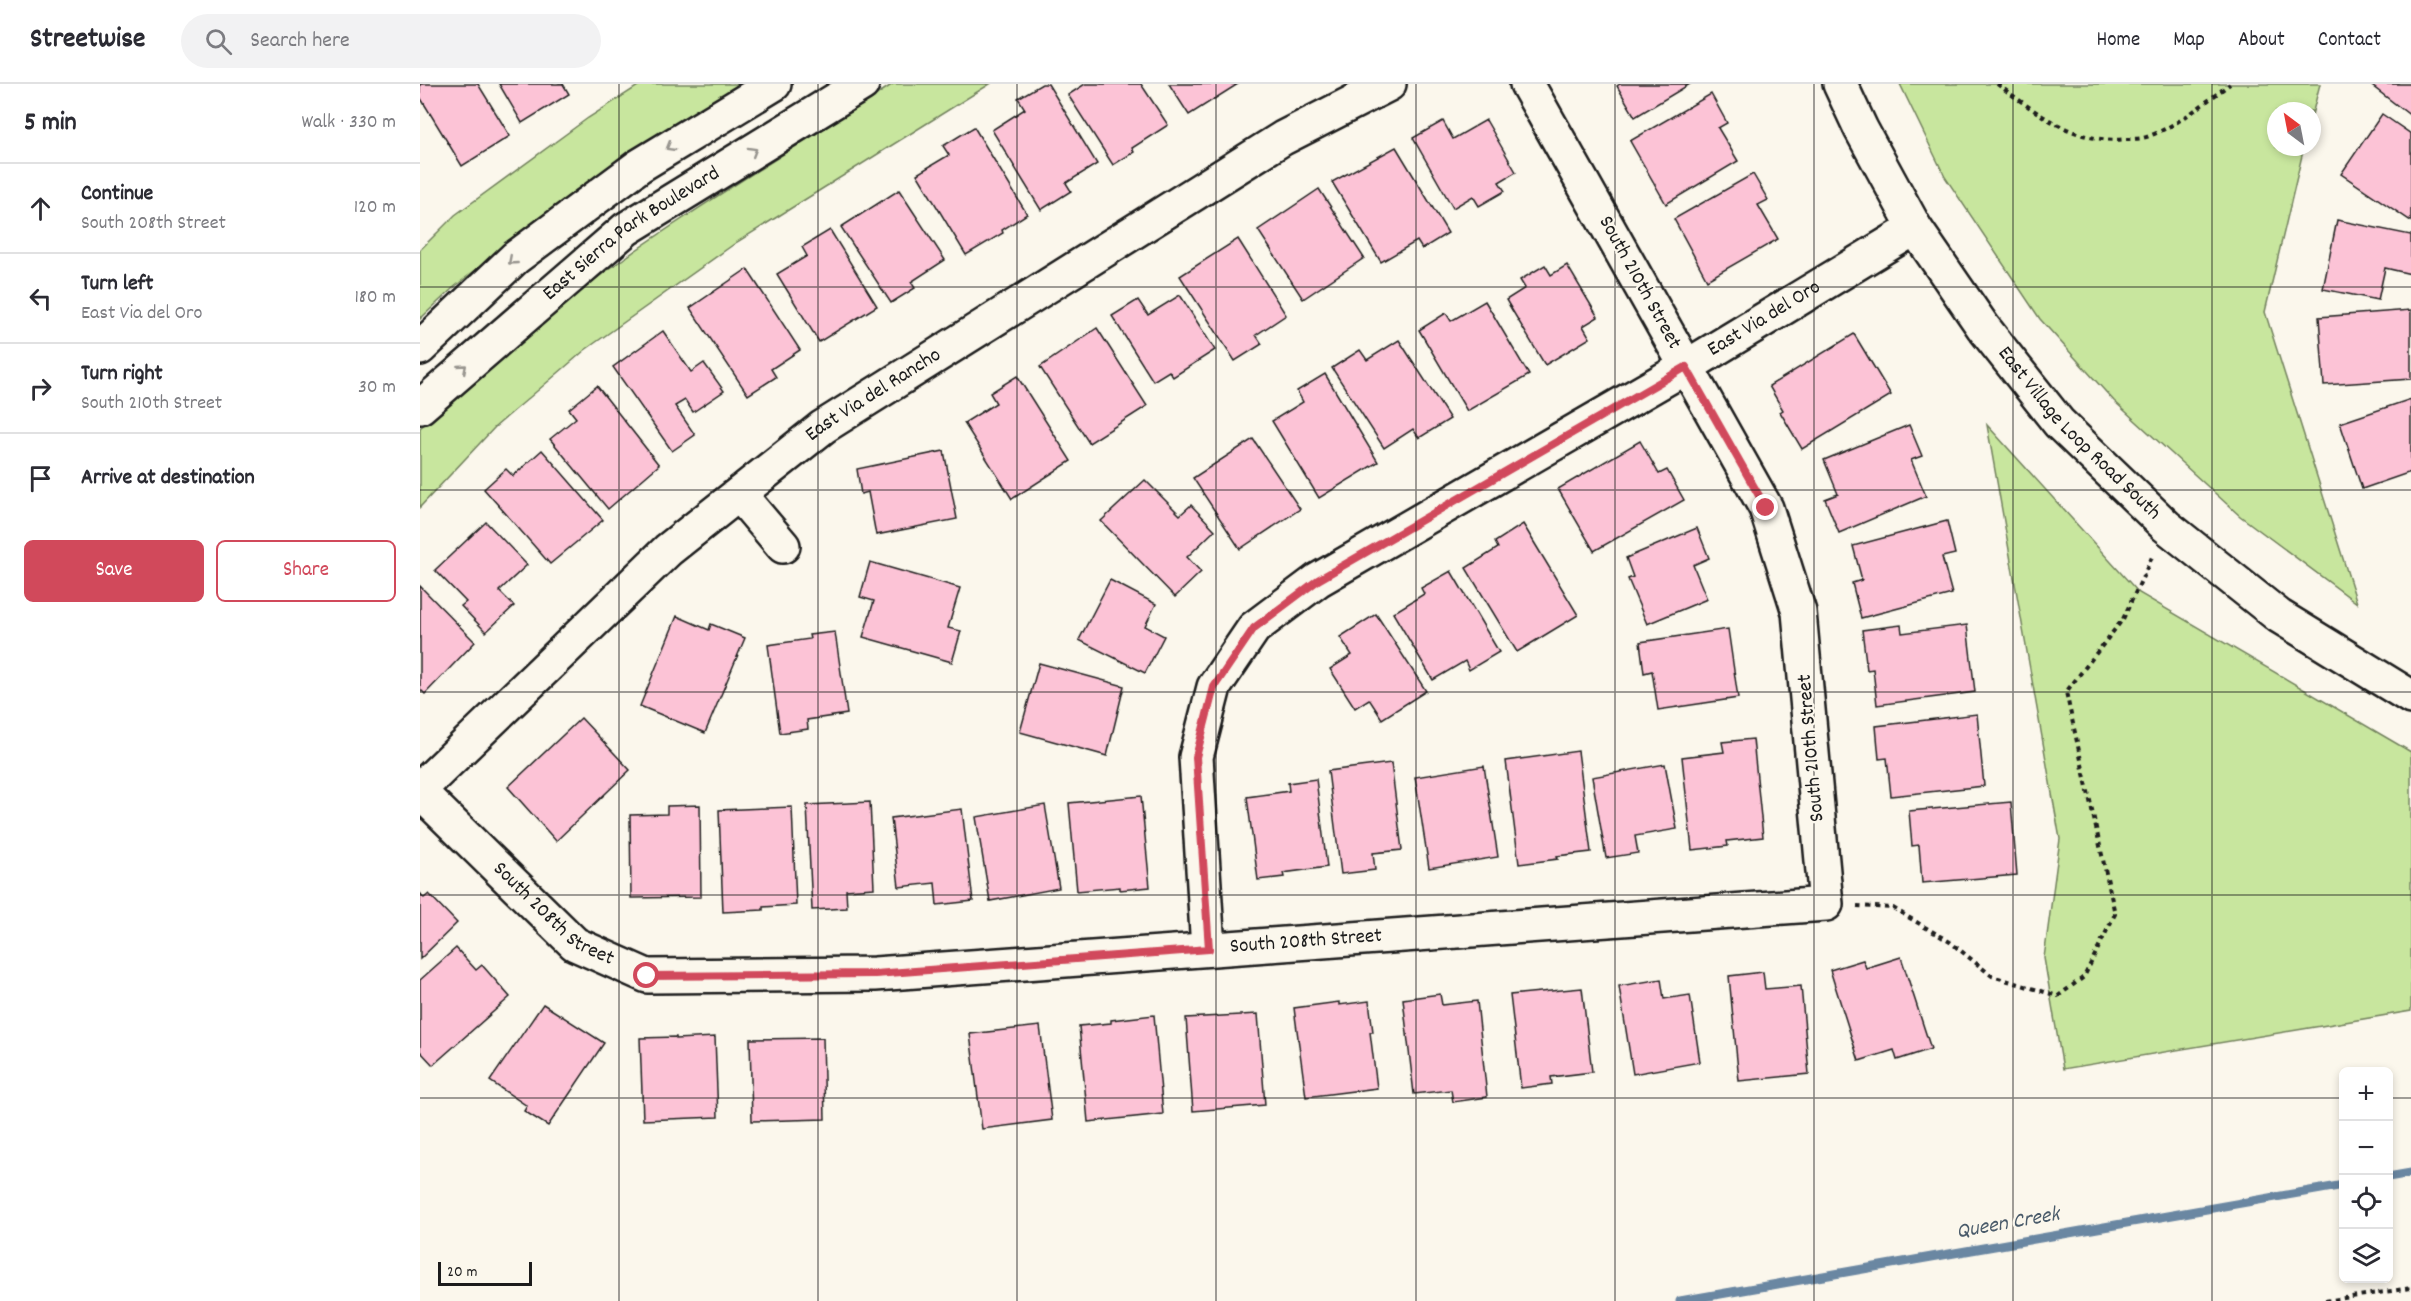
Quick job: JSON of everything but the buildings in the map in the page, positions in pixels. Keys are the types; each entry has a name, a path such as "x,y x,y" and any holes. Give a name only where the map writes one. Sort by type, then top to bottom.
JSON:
{"street":[{"path":"420,348 524,251 639,166 774,84"},
{"name":"East Sierra Park Boulevard","path":"420,407 626,228 862,84"},
{"name":"East Via del Rancho","path":"420,791 668,550 824,427 1283,138 1389,84"},
{"name":"South 210th Street","path":"1527,84 1766,508 1799,612 1826,904"},
{"name":"East Village Loop Road South","path":"1840,84 1861,129 1915,228 1983,327 2059,423 2166,526 2278,616 2411,697"},
{"name":"East Via del Oro","path":"1209,949 1196,757 1214,687 1254,628 1318,580 1686,367 1915,228"},
{"path":"739,494 783,546"},
{"name":"South 208th Street","path":"420,791 575,944 647,976 875,974 1826,904"}],"path":[{"path":"1997,84 2048,120 2076,133 2107,141 2147,137 2180,121 2230,84"},
{"path":"1826,904 1893,908 1950,942 1992,976 2058,996 2084,977 2115,914 2066,692 2123,619 2166,526"},
{"path":"2325,1301 2411,1288"}],"green space":[{"path":"641,84 740,84 576,190 453,288 420,319 420,250 455,215 588,118"},
{"path":"893,84 990,84 737,242 585,350 495,427 420,507 420,428 468,385 542,321 619,262"},
{"path":"1900,84 2320,84 2315,102 2267,102 2267,156 2302,156 2265,312 2357,603 2240,516 2114,401 2040,319 1945,177"},
{"path":"1987,425 2139,593 2411,752 2411,1011 2063,1069 2044,958 2060,839"}],"waterway":[{"name":"Queen Creek","path":"2393,1176 2411,1173"},
{"name":"Queen Creek","path":"1680,1301 2339,1186"}],"route":[{"path":"647,976 875,974 1209,949 1196,757 1214,687 1254,628 1318,580 1686,367 1766,508"}]}
